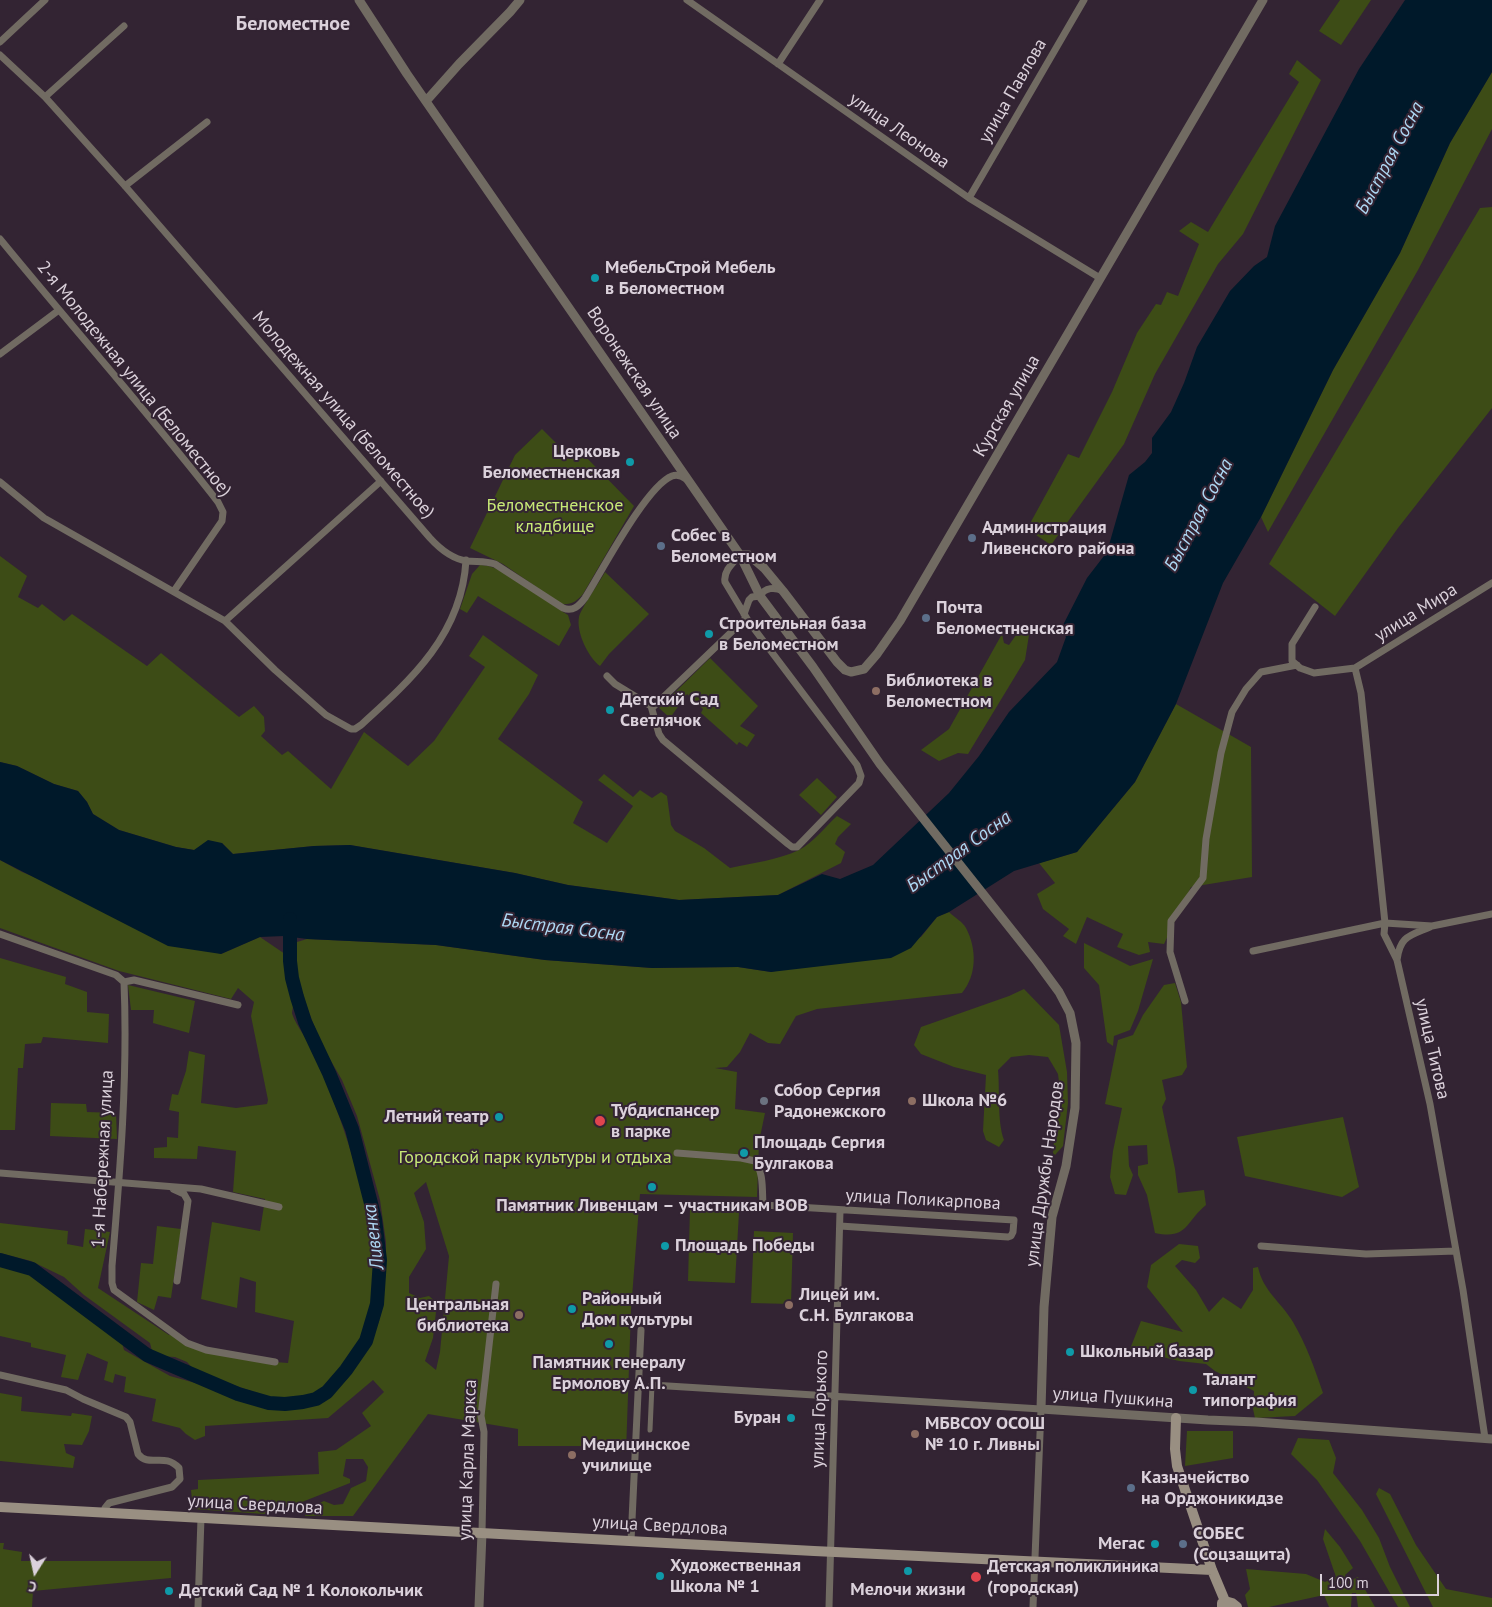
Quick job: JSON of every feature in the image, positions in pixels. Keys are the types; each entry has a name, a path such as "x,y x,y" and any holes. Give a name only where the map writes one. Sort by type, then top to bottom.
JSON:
{"main road":[{"path":"1176,1418 1175,1449 1177,1466 1223,1604 1232,1603 1237,1607"},
{"name":"улица Свердлова","path":"0,1507 830,1552 1212,1570"}],"street":[{"path":"0,42 45,0"},
{"name":"Воронежская улица","path":"359,0 686,479 740,555 760,596 813,667 880,764"},
{"path":"427,100 520,0"},
{"name":"улица Леонова","path":"687,0 969,198 1100,278"},
{"path":"778,64 820,0"},
{"name":"улица Павлова","path":"969,198 1084,0"},
{"name":"Курская улица","path":"740,555 748,554 755,558 845,670 857,672 867,667 900,620 1263,0"},
{"path":"45,97 124,26"},
{"name":"Молодежная улица (Беломестное)","path":"0,55 45,97 125,186 440,548 451,556 466,560 488,561 496,564 563,608 568,610 576,608 594,584 633,518 653,492 670,477 678,475 686,479"},
{"path":"125,186 206,122"},
{"name":"2-я Молодежная улица (Беломестное)","path":"0,239 58,310 168,437 218,502 223,512 222,521 174,591"},
{"path":"0,354 58,310"},
{"path":"225,621 381,481"},
{"path":"0,482 44,518 225,621 275,670 326,715 347,728 355,729 406,685 423,665 451,620 463,584 466,560"},
{"path":"606,676 652,708 659,734 663,740 788,844 792,847 797,847 859,783 861,776 857,766 745,616 725,578 726,571 740,555"},
{"name":"улица Мира","path":"1355,668 1492,583"},
{"path":"652,708 745,616 751,598 756,595 760,596 763,591 769,589 777,588 783,592"},
{"path":"1315,607 1292,644 1292,661 1300,668 1314,673 1355,668"},
{"path":"1185,1001 1170,952 1171,921 1203,878 1206,839 1221,753 1232,712 1246,689 1261,672 1297,665"},
{"name":"улица Титова","path":"1355,668 1361,693 1385,923 1384,934 1397,960 1430,1104 1489,1438"},
{"name":"улица Дружбы Народов","path":"880,764 1037,962 1068,1007 1074,1027 1076,1089 1066,1166 1052,1217 1044,1307 1035,1562"},
{"path":"1397,960 1398,948 1408,937 1432,926 1492,914"},
{"path":"1253,950 1385,923 1432,926"},
{"path":"0,934 116,975 124,982 134,980 238,1005"},
{"name":"1-я Набережная улица","path":"124,982 123,1106 112,1266 114,1290 187,1343 206,1350 275,1362"},
{"name":"улица Поликарпова","path":"677,1153 741,1158 755,1161 760,1169 763,1206 1014,1220 1013,1232 1008,1237 840,1226"},
{"path":"0,1173 166,1185 222,1193 279,1207"},
{"path":"166,1185 181,1192 188,1201 177,1281"},
{"name":"улица Горького","path":"828,1607 840,1211"},
{"path":"1261,1246 1366,1254 1456,1250"},
{"name":"улица Карла Маркса","path":"479,1607 484,1432 481,1416 496,1284"},
{"path":"631,1541 641,1330"},
{"name":"улица Свердлова","path":"0,1375 66,1390 126,1417 130,1422 138,1454 141,1457 174,1462 179,1468 180,1479 172,1487 109,1502 105,1507 106,1513"},
{"path":"650,1430 652,1385"},
{"name":"улица Пушкина","path":"652,1385 1489,1438"},
{"path":"198,1607 201,1518"},
{"path":"1032,1607 1035,1562"}],"green space":[{"path":"1340,0 1371,0 1341,45 1319,31"},
{"path":"1297,60 1321,80 1243,234 1218,264 1155,374 1124,444 1051,545 1027,529 1068,454 1079,458 1112,392 1137,333 1156,304 1161,305 1167,292 1178,296 1199,244 1179,231 1191,222 1208,232 1299,82 1289,74"},
{"path":"1492,72 1492,129 1418,270 1268,532 1261,517 1333,370 1400,253 1450,143"},
{"path":"1492,207 1492,408 1398,528 1335,616 1269,564 1480,208"},
{"name":"Беломестненское кладбище","path":"542,429 558,445 580,451 634,506 583,594 576,601 568,604 561,604 503,564 470,548 515,455"},
{"path":"0,556 27,576 18,597 38,608 42,604 64,621 72,614 147,666 161,653 239,717 254,706 264,717 265,731 261,736 282,755 288,751 331,789 364,732 408,766 434,741 485,667 469,656 483,635 538,675 529,694 498,739 583,802 573,823 607,843 633,806 598,780 604,774 633,797 640,790 652,798 661,792 667,796 671,825 675,831 704,848 730,868 774,859 799,850 814,839 837,816 851,824 838,837 835,844 845,852 841,863 778,895 679,900 568,885 515,873 350,845 314,846 233,854 222,843 194,850 176,847 119,830 93,814 87,802 78,791 54,784 17,766 0,762"},
{"path":"480,565 501,571 513,577 568,615 571,625 559,646 478,596 467,613 460,609 472,574"},
{"path":"605,572 649,614 609,654 600,666 591,657 581,637 579,617"},
{"path":"1021,628 1029,635 1025,660 968,754 958,753 939,761 921,750 949,729 1002,634 1004,643 1009,645"},
{"path":"710,658 758,706 740,726 755,735 747,747 739,742 737,745 701,713 703,709 687,694 670,718 659,708"},
{"path":"1176,704 1251,747 1252,877 1191,887 1164,944 1148,942 1150,952 1139,955 1117,947 1123,934 1087,917 1076,944 1063,936 1069,929 1043,909 1037,894 1055,883 1039,863 1077,852 1135,782"},
{"path":"817,778 837,797 821,815 799,795"},
{"path":"0,860 22,872 221,954 260,937 285,954 287,982 293,1004 292,1013 313,1050 348,1141 362,1191 372,1240 375,1294 372,1310 349,1360 323,1389 298,1398 267,1397 196,1372 187,1362 175,1357 159,1356 152,1351 150,1343 84,1295 64,1277 31,1261 0,1253 0,1223 68,1231 67,1244 83,1247 85,1229 110,1232 98,1288 169,1335 172,1333 187,1343 275,1362 288,1363 294,1321 255,1312 256,1282 240,1277 237,1308 201,1299 212,1222 260,1231 265,1199 233,1192 236,1151 198,1146 197,1159 154,1158 154,1148 167,1147 167,1137 178,1138 179,1112 169,1110 172,1094 178,1095 186,1071 189,1051 205,1055 201,1103 236,1108 267,1104 268,1100 251,1016 254,1002 238,988 231,999 119,971 0,928"},
{"name":"Городской парк культуры и отдыха","path":"949,912 965,926 970,936 974,953 973,970 971,978 962,993 817,1009 796,1016 780,1044 768,1043 750,1033 740,1052 727,1067 715,1068 737,1072 735,1109 765,1113 759,1142 757,1197 640,1194 631,1310 626,1452 581,1446 518,1446 518,1429 428,1414 353,1516 305,1516 306,1509 324,1501 334,1505 343,1504 351,1488 366,1481 368,1467 363,1459 346,1459 343,1476 350,1479 350,1483 302,1502 264,1514 193,1509 191,1490 198,1489 198,1480 319,1474 318,1452 336,1450 371,1426 362,1413 384,1392 373,1380 328,1418 205,1426 205,1436 195,1440 180,1428 152,1421 156,1399 124,1392 126,1377 115,1374 113,1383 104,1380 108,1362 87,1353 78,1380 61,1377 66,1355 31,1347 31,1343 0,1336 0,1265 17,1270 49,1285 121,1339 124,1350 170,1376 199,1384 246,1402 281,1409 304,1407 325,1401 348,1378 370,1343 379,1321 383,1304 386,1242 380,1200 357,1116 342,1080 321,1044 302,994 294,962 297,942 307,939 436,945 545,960 652,968 738,967 771,972 921,937 937,917","holes":["426,1182 449,1256 440,1352 436,1370 425,1361 433,1338 437,1303 429,1296 420,1298 409,1293 409,1277 426,1249 424,1222 414,1193"]},
{"path":"1084,943 1130,966 1153,959 1138,1011 1130,1030 1114,1036 1113,1046 1107,1042 1099,985 1084,968"},
{"path":"0,958 66,977 65,984 87,992 87,1012 109,1014 108,1043 43,1037 41,1043 25,1044 23,1068 18,1068 15,1130 0,1130"},
{"path":"1175,983 1181,1002 1187,1067 1182,1075 1162,1080 1166,1099 1162,1107 1178,1193 1204,1190 1206,1205 1180,1232 1166,1235 1155,1233 1147,1195 1138,1175 1138,1166 1148,1164 1147,1145 1128,1146 1129,1166 1133,1175 1126,1195 1115,1194 1110,1177 1122,1108 1105,1104 1118,1040 1133,1035 1143,1015 1164,985"},
{"path":"128,985 195,1001 189,1033 153,1023 154,1010 131,1010"},
{"path":"1024,989 1059,1025 1067,1072 1068,1103 1063,1146 1055,1155 1053,1153 1059,1082 1058,1074 1048,1057 1029,1055 1011,1057 998,1070 1000,1115 1004,1140 999,1147 986,1140 983,1131 986,1075 954,1067 921,1054 914,1045 921,1027"},
{"path":"51,1103 86,1104 87,1112 116,1113 117,1139 50,1136"},
{"path":"1343,1117 1359,1187 1342,1197 1245,1176 1237,1137"},
{"path":"690,1209 739,1212 735,1283 688,1281"},
{"path":"157,1226 181,1229 171,1298 158,1296 154,1310 137,1302 141,1263 153,1264"},
{"path":"754,1231 793,1233 791,1304 751,1303"},
{"path":"1179,1244 1198,1246 1200,1258 1195,1263 1182,1260 1175,1266 1196,1290 1209,1312 1223,1297 1241,1309 1253,1290 1253,1268 1258,1267 1268,1290 1298,1330 1323,1393 1295,1416 1255,1418 1253,1409 1254,1391 1215,1371 1206,1364 1179,1361 1130,1349 1141,1321 1183,1332 1147,1287 1151,1265"},
{"path":"0,1393 22,1397 21,1411 71,1416 72,1413 92,1416 89,1431 82,1445 64,1444 66,1453 75,1457 73,1468 0,1461"},
{"path":"1187,1431 1233,1431 1233,1458 1185,1466"},
{"path":"1298,1438 1329,1440 1336,1458 1333,1473 1362,1510 1379,1538 1390,1567 1410,1607 1398,1607 1360,1541 1317,1480 1291,1454"},
{"path":"1379,1488 1390,1494 1416,1545 1446,1589 1492,1598 1492,1607 1433,1607 1376,1494"},
{"path":"1325,1529 1340,1547 1353,1568 1345,1575 1349,1581 1358,1577 1375,1607 1358,1607 1356,1593 1352,1593 1351,1607 1329,1607 1324,1595 1269,1607 1248,1607 1245,1595 1250,1589 1246,1569 1306,1574 1325,1582 1336,1577 1323,1539"},
{"path":"0,1543 4,1543 3,1549 22,1552 21,1561 171,1561 171,1578 33,1591 32,1607 0,1607"}],"water":[{"name":"Быстрая Сосна","path":"1405,0 1492,0 1492,72 1450,143 1400,253 1333,370 1261,517 1223,583 1176,704 1135,782 1077,852 1014,871 949,912 937,917 911,948 891,958 771,972 738,967 652,968 545,960 436,945 307,939 284,936 260,937 221,954 168,946 0,860 0,762 17,766 54,784 78,791 87,802 93,814 119,830 176,847 194,850 208,840 222,843 233,854 314,846 350,845 515,873 568,885 679,900 778,895 822,874 840,879 873,865 949,793 979,756 1009,712 1057,662 1066,637 1061,629 1087,578 1107,552 1129,475 1145,462 1152,453 1152,438 1171,412 1197,347 1230,291 1254,266 1267,257 1275,226 1359,69"}],"waterway":[{"name":"Ливенка","path":"0,1260 32,1269 147,1355 238,1394 269,1403 303,1402 316,1399 327,1392 346,1370 366,1341 377,1304 380,1260 375,1219 352,1129 305,1022 297,997 290,961 290,919"}],"place":[{"name":"МебельСтрой Мебель в Беломестном","path":"595,278"},
{"name":"Церковь Беломестненская","path":"630,462"},
{"name":"Администрация Ливенского района","path":"972,538"},
{"name":"Собес в Беломестном","path":"661,546"},
{"name":"Почта Беломестненская","path":"926,618"},
{"name":"Строительная база в Беломестном","path":"709,634"},
{"name":"Библиотека в Беломестном","path":"876,691"},
{"name":"Детский Сад Светлячок","path":"610,710"},
{"name":"Собор Сергия Радонежского","path":"764,1101"},
{"name":"Школа №6","path":"912,1101"},
{"name":"Летний театр","path":"499,1117"},
{"name":"Тубдиспансер в парке","path":"600,1121"},
{"name":"Площадь Сергия Булгакова","path":"744,1153"},
{"name":"Памятник Ливенцам – участникам ВОВ","path":"652,1187"},
{"name":"Площадь Победы","path":"665,1246"},
{"name":"Лицей им. С.Н. Булгакова","path":"789,1305"},
{"name":"Районный Дом культуры","path":"572,1309"},
{"name":"Центральная библиотека","path":"519,1315"},
{"name":"Памятник генералу Ермолову А.П.","path":"609,1344"},
{"name":"Школьный базар","path":"1070,1352"},
{"name":"Талант типография","path":"1193,1390"},
{"name":"Буран","path":"791,1418"},
{"name":"МБВСОУ ОСОШ № 10 г. Ливны","path":"915,1434"},
{"name":"Медицинское училище","path":"572,1455"},
{"name":"Казначейство на Орджоникидзе","path":"1131,1488"},
{"name":"Мегас","path":"1155,1544"},
{"name":"СОБЕС (Соцзащита)","path":"1183,1544"},
{"name":"Мелочи жизни","path":"908,1571"},
{"name":"Художественная Школа № 1","path":"660,1576"},
{"name":"Детская поликлиника (городская)","path":"976,1577"},
{"name":"Детский Сад № 1 Колокольчик","path":"169,1591"}],"district":[{"name":"Беломестное","path":"293,24"}]}
